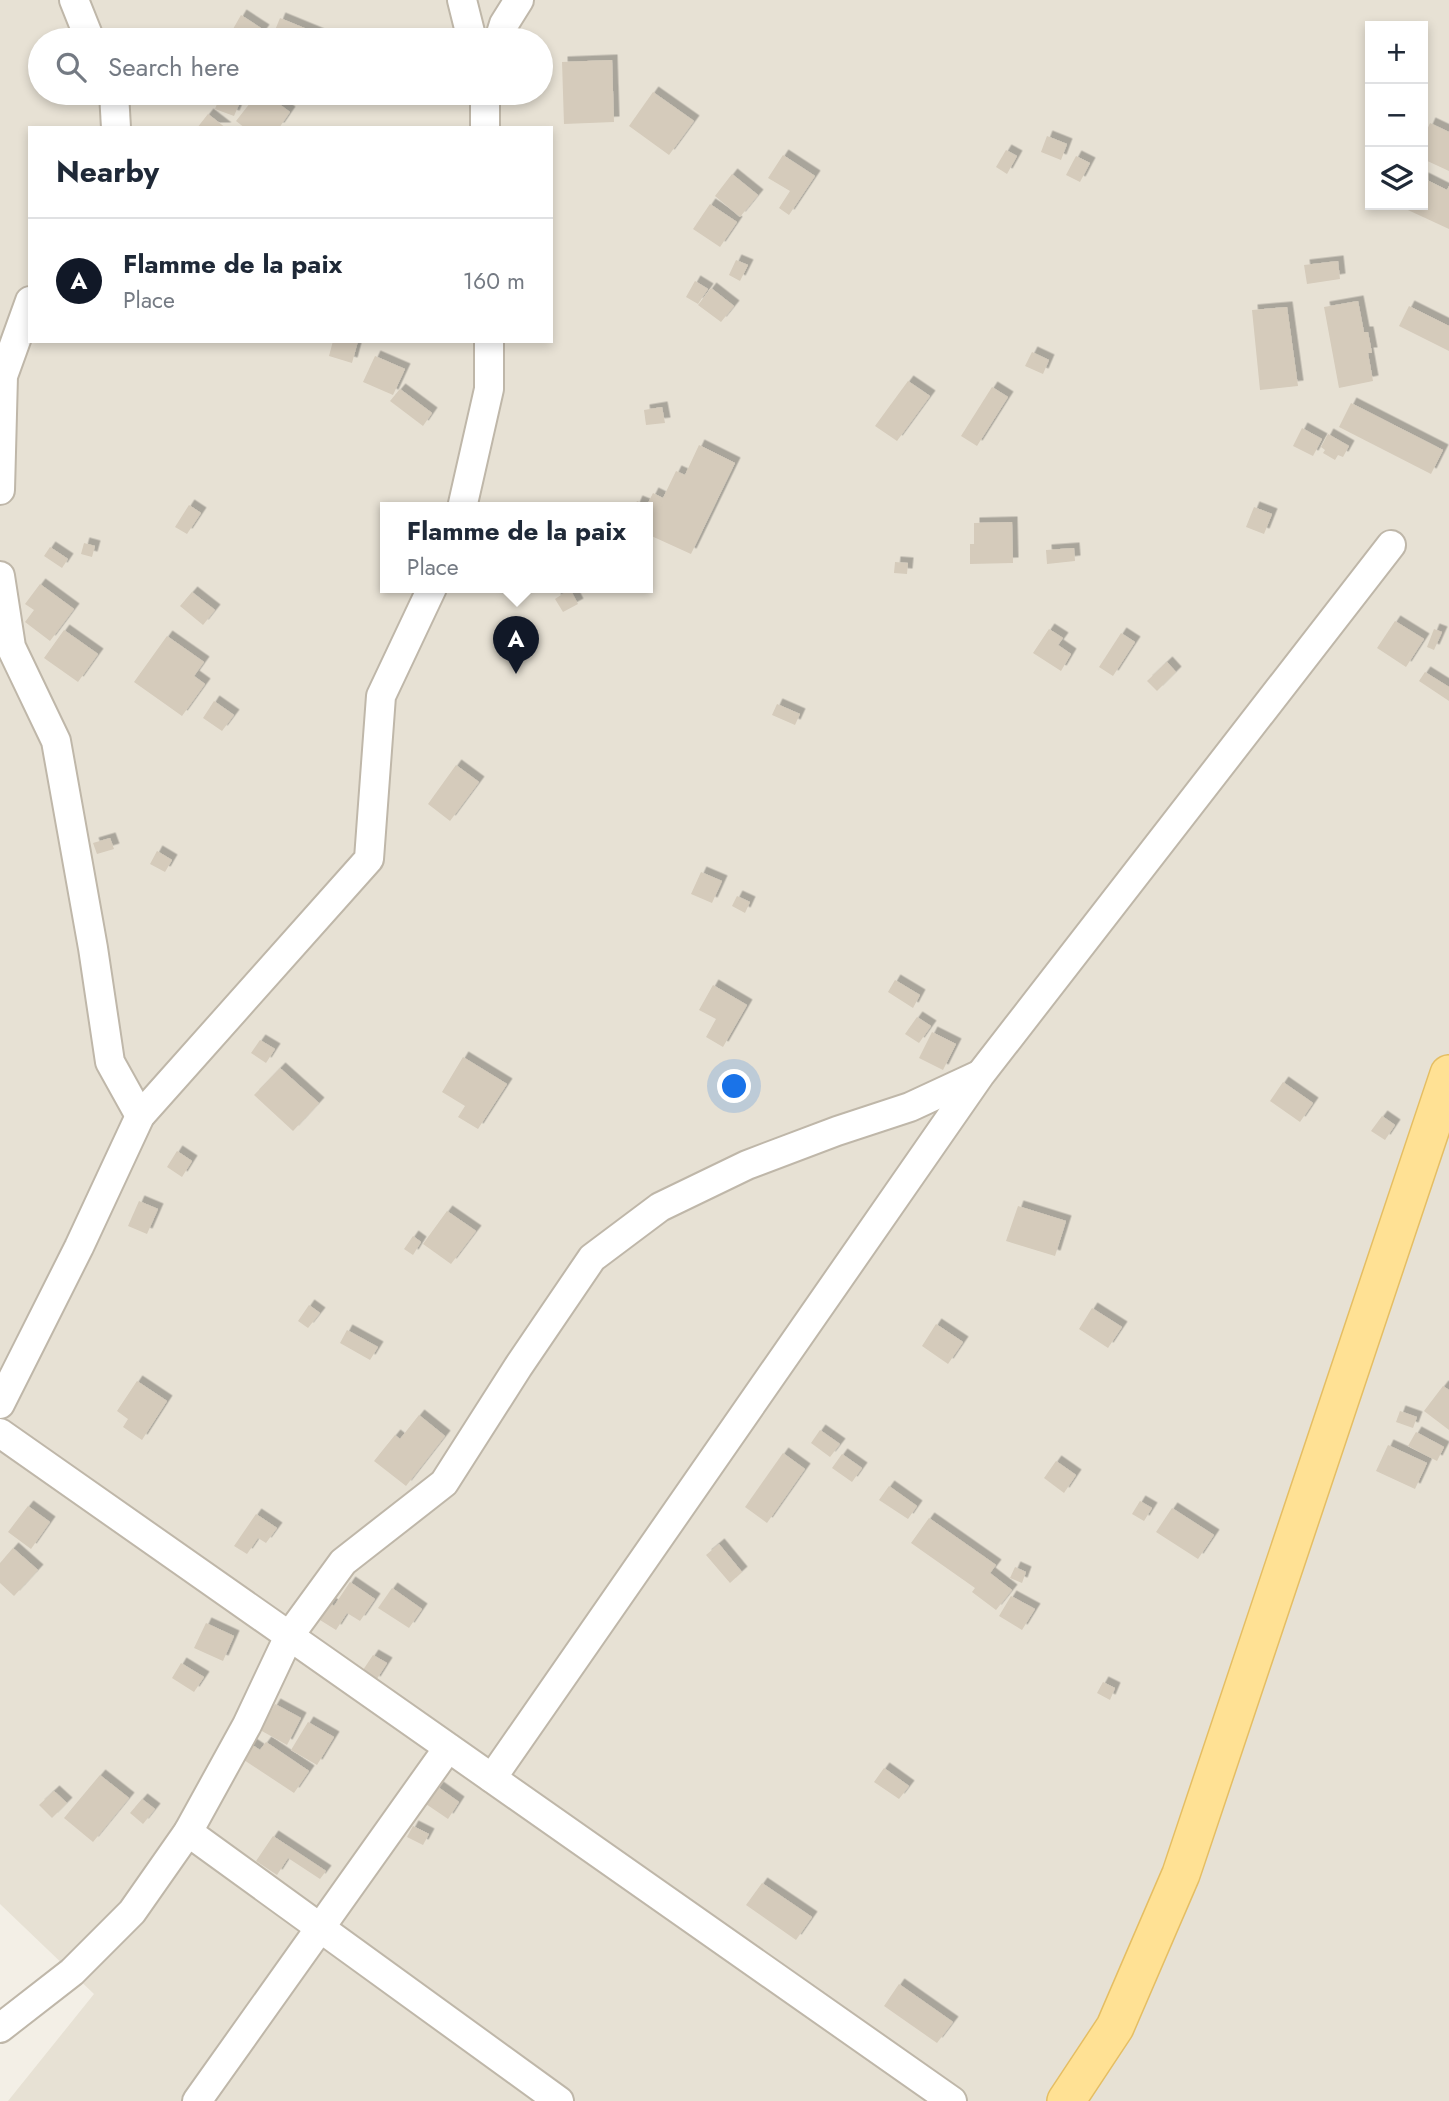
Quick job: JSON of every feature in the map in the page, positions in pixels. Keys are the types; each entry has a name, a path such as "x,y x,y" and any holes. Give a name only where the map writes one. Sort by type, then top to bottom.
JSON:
{"main road":[{"path":"1066,2101 1115,2027 1181,1874 1449,1074"}],"street":[{"path":"74,0 85,28"},
{"path":"462,0 469,28"},
{"path":"503,28 519,0"},
{"path":"115,105 116,126"},
{"path":"485,105 485,126"},
{"path":"0,490 4,354 28,306"},
{"path":"462,502 489,389 489,343"},
{"path":"492,1778 980,1075 1391,545"},
{"path":"0,576 11,647 56,741 93,948 110,1062 140,1115"},
{"path":"0,1404 79,1247 140,1115 369,859 381,696 430,593"},
{"path":"0,2028 72,1972 132,1912 188,1832 247,1725 289,1636 343,1562 444,1483 592,1258 660,1206 747,1165 910,1107 980,1075"},
{"path":"0,1433 952,2101"},
{"path":"197,2101 448,1748"},
{"path":"188,1832 559,2101"}],"shaded area":[{"path":"0,0 1449,0 1449,2101 8,2101 94,1994 0,1904"}],"building":[{"path":"241,15 261,28 234,28"},
{"path":"280,18 304,28 276,28"},
{"path":"612,60 614,122 564,124 562,62"},
{"path":"653,92 694,121 669,155 629,126"},
{"path":"217,105 239,105 234,116 215,109"},
{"path":"249,105 280,105 290,112 280,126 242,126 236,121"},
{"path":"208,114 223,126 199,126"},
{"path":"1430,123 1449,132 1449,171 1428,161"},
{"path":"1047,136 1067,144 1061,160 1041,152"},
{"path":"1006,150 1017,156 1007,174 996,167"},
{"path":"783,155 815,176 789,215 779,208 790,191 768,178"},
{"path":"1076,156 1090,163 1080,182 1066,175"},
{"path":"732,174 758,195 740,217 715,196"},
{"path":"1428,180 1447,190 1449,186 1449,229 1408,210 1428,210"},
{"path":"710,204 737,222 720,247 693,229"},
{"path":"736,260 748,265 740,281 729,275"},
{"path":"1338,261 1340,279 1307,284 1304,265"},
{"path":"695,281 708,289 698,304 686,297"},
{"path":"711,288 734,306 721,322 698,305"},
{"path":"1358,301 1364,332 1368,332 1372,353 1368,353 1373,381 1339,388 1324,307"},
{"path":"1409,306 1449,326 1449,351 1399,326"},
{"path":"1287,307 1298,386 1260,390 1252,310"},
{"path":"332,343 357,343 352,363 329,356"},
{"path":"1032,352 1049,360 1043,374 1025,366"},
{"path":"375,356 405,369 393,395 363,382"},
{"path":"908,381 930,396 897,441 875,426"},
{"path":"992,387 1008,397 977,446 961,436"},
{"path":"400,389 432,413 423,426 390,401"},
{"path":"1351,403 1443,450 1431,474 1339,427"},
{"path":"662,407 665,423 646,425 644,410"},
{"path":"1302,428 1322,439 1313,456 1293,446"},
{"path":"1328,434 1349,446 1343,457 1338,455 1335,460 1323,453 1325,450 1321,447"},
{"path":"699,445 735,463 691,554 653,537 653,502 648,502 653,493 663,498 676,471 685,475"},
{"path":"189,505 201,513 187,534 175,527"},
{"path":"1254,507 1272,514 1264,534 1246,527"},
{"path":"1012,522 1013,563 970,564 974,523"},
{"path":"84,543 95,546 92,557 81,554"},
{"path":"50,547 68,559 62,568 44,556"},
{"path":"1074,548 1075,561 1047,564 1046,550"},
{"path":"895,562 908,563 907,574 894,573"},
{"path":"40,584 74,609 50,641 25,622 34,610 25,604"},
{"path":"192,592 215,610 203,625 180,606"},
{"path":"564,593 572,593 578,604 563,612 555,599"},
{"path":"1395,621 1424,639 1406,667 1377,648"},
{"path":"1049,629 1063,638 1058,645 1071,654 1061,671 1033,653"},
{"path":"1434,629 1442,632 1434,650 1427,647"},
{"path":"64,630 98,654 78,682 44,658"},
{"path":"505,633 523,638 517,656 499,650"},
{"path":"1121,633 1135,642 1113,676 1099,667"},
{"path":"167,636 204,662 194,676 205,684 182,716 134,682"},
{"path":"1167,662 1176,672 1157,691 1147,681"},
{"path":"1425,672 1449,687 1449,701 1419,681"},
{"path":"214,701 234,715 222,731 203,718"},
{"path":"777,704 800,714 795,725 772,715"},
{"path":"456,765 479,782 450,821 428,804"},
{"path":"110,838 114,849 97,854 93,843"},
{"path":"157,851 172,860 165,872 150,864"},
{"path":"701,872 722,881 712,903 691,894"},
{"path":"737,896 750,902 745,913 732,906"},
{"path":"895,980 920,995 913,1008 888,992"},
{"path":"713,985 747,1005 723,1047 706,1037 716,1019 699,1010"},
{"path":"917,1017 931,1026 919,1043 905,1034"},
{"path":"932,1032 956,1044 943,1070 919,1058"},
{"path":"260,1040 275,1049 266,1063 251,1053"},
{"path":"463,1057 507,1084 478,1129 458,1117 465,1106 442,1092"},
{"path":"280,1068 319,1103 293,1131 254,1095"},
{"path":"1283,1082 1313,1103 1300,1122 1270,1101"},
{"path":"1382,1116 1395,1125 1385,1140 1371,1131"},
{"path":"177,1151 192,1161 182,1177 167,1167"},
{"path":"139,1201 158,1209 147,1234 128,1226"},
{"path":"1018,1206 1066,1221 1055,1256 1006,1241"},
{"path":"447,1211 476,1231 451,1264 423,1244"},
{"path":"413,1236 421,1242 413,1255 404,1249"},
{"path":"309,1305 320,1313 308,1328 298,1321"},
{"path":"1092,1308 1122,1327 1108,1348 1079,1329"},
{"path":"936,1324 963,1342 948,1364 922,1346"},
{"path":"347,1330 378,1347 370,1360 340,1343"},
{"path":"137,1381 167,1401 142,1440 123,1427 128,1419 117,1411"},
{"path":"1443,1386 1449,1390 1449,1430 1424,1411"},
{"path":"1400,1411 1417,1417 1413,1428 1396,1422"},
{"path":"419,1415 445,1436 406,1486 374,1461 395,1435 400,1439"},
{"path":"820,1430 840,1444 830,1457 811,1443"},
{"path":"1416,1432 1444,1447 1437,1461 1408,1446"},
{"path":"1388,1445 1427,1463 1415,1489 1376,1471"},
{"path":"783,1453 805,1469 767,1523 745,1507"},
{"path":"842,1454 862,1468 852,1482 832,1468"},
{"path":"1056,1461 1076,1475 1064,1493 1044,1478"},
{"path":"889,1486 917,1506 908,1519 879,1500"},
{"path":"1140,1501 1152,1508 1144,1521 1132,1514"},
{"path":"28,1506 50,1522 31,1549 8,1532"},
{"path":"1172,1508 1214,1535 1198,1559 1156,1532"},
{"path":"256,1514 277,1528 266,1543 258,1538 247,1554 234,1546"},
{"path":"929,1518 996,1565 990,1573 1012,1590 996,1610 972,1592 975,1588 911,1543"},
{"path":"719,1544 742,1572 730,1583 706,1555"},
{"path":"13,1548 38,1570 14,1596 0,1583 0,1563"},
{"path":"1015,1567 1026,1572 1022,1583 1010,1578"},
{"path":"350,1582 375,1599 360,1621 347,1613 336,1630 320,1620 330,1603 334,1606"},
{"path":"392,1588 422,1609 409,1628 378,1608"},
{"path":"1011,1596 1035,1609 1022,1630 999,1616"},
{"path":"206,1623 234,1636 223,1661 194,1648"},
{"path":"373,1655 387,1663 375,1682 361,1673"},
{"path":"181,1663 204,1677 194,1692 172,1678"},
{"path":"1103,1682 1115,1688 1110,1700 1097,1693"},
{"path":"275,1704 301,1718 287,1745 260,1730"},
{"path":"308,1722 334,1737 317,1765 291,1750"},
{"path":"266,1742 309,1771 294,1793 241,1758 251,1744 260,1750"},
{"path":"884,1768 909,1786 899,1799 874,1782"},
{"path":"100,1775 129,1798 93,1842 64,1818"},
{"path":"438,1787 459,1802 448,1819 426,1804"},
{"path":"54,1791 67,1803 52,1818 39,1805"},
{"path":"142,1799 155,1809 143,1824 130,1813"},
{"path":"413,1826 429,1834 423,1845 407,1837"},
{"path":"273,1836 326,1871 320,1879 288,1858 277,1875 256,1861"},
{"path":"762,1883 812,1917 796,1940 746,1905"},
{"path":"899,1984 953,2022 937,2043 884,2006"}],"place":[{"name":"Flamme de la paix","path":"516,674"}]}
